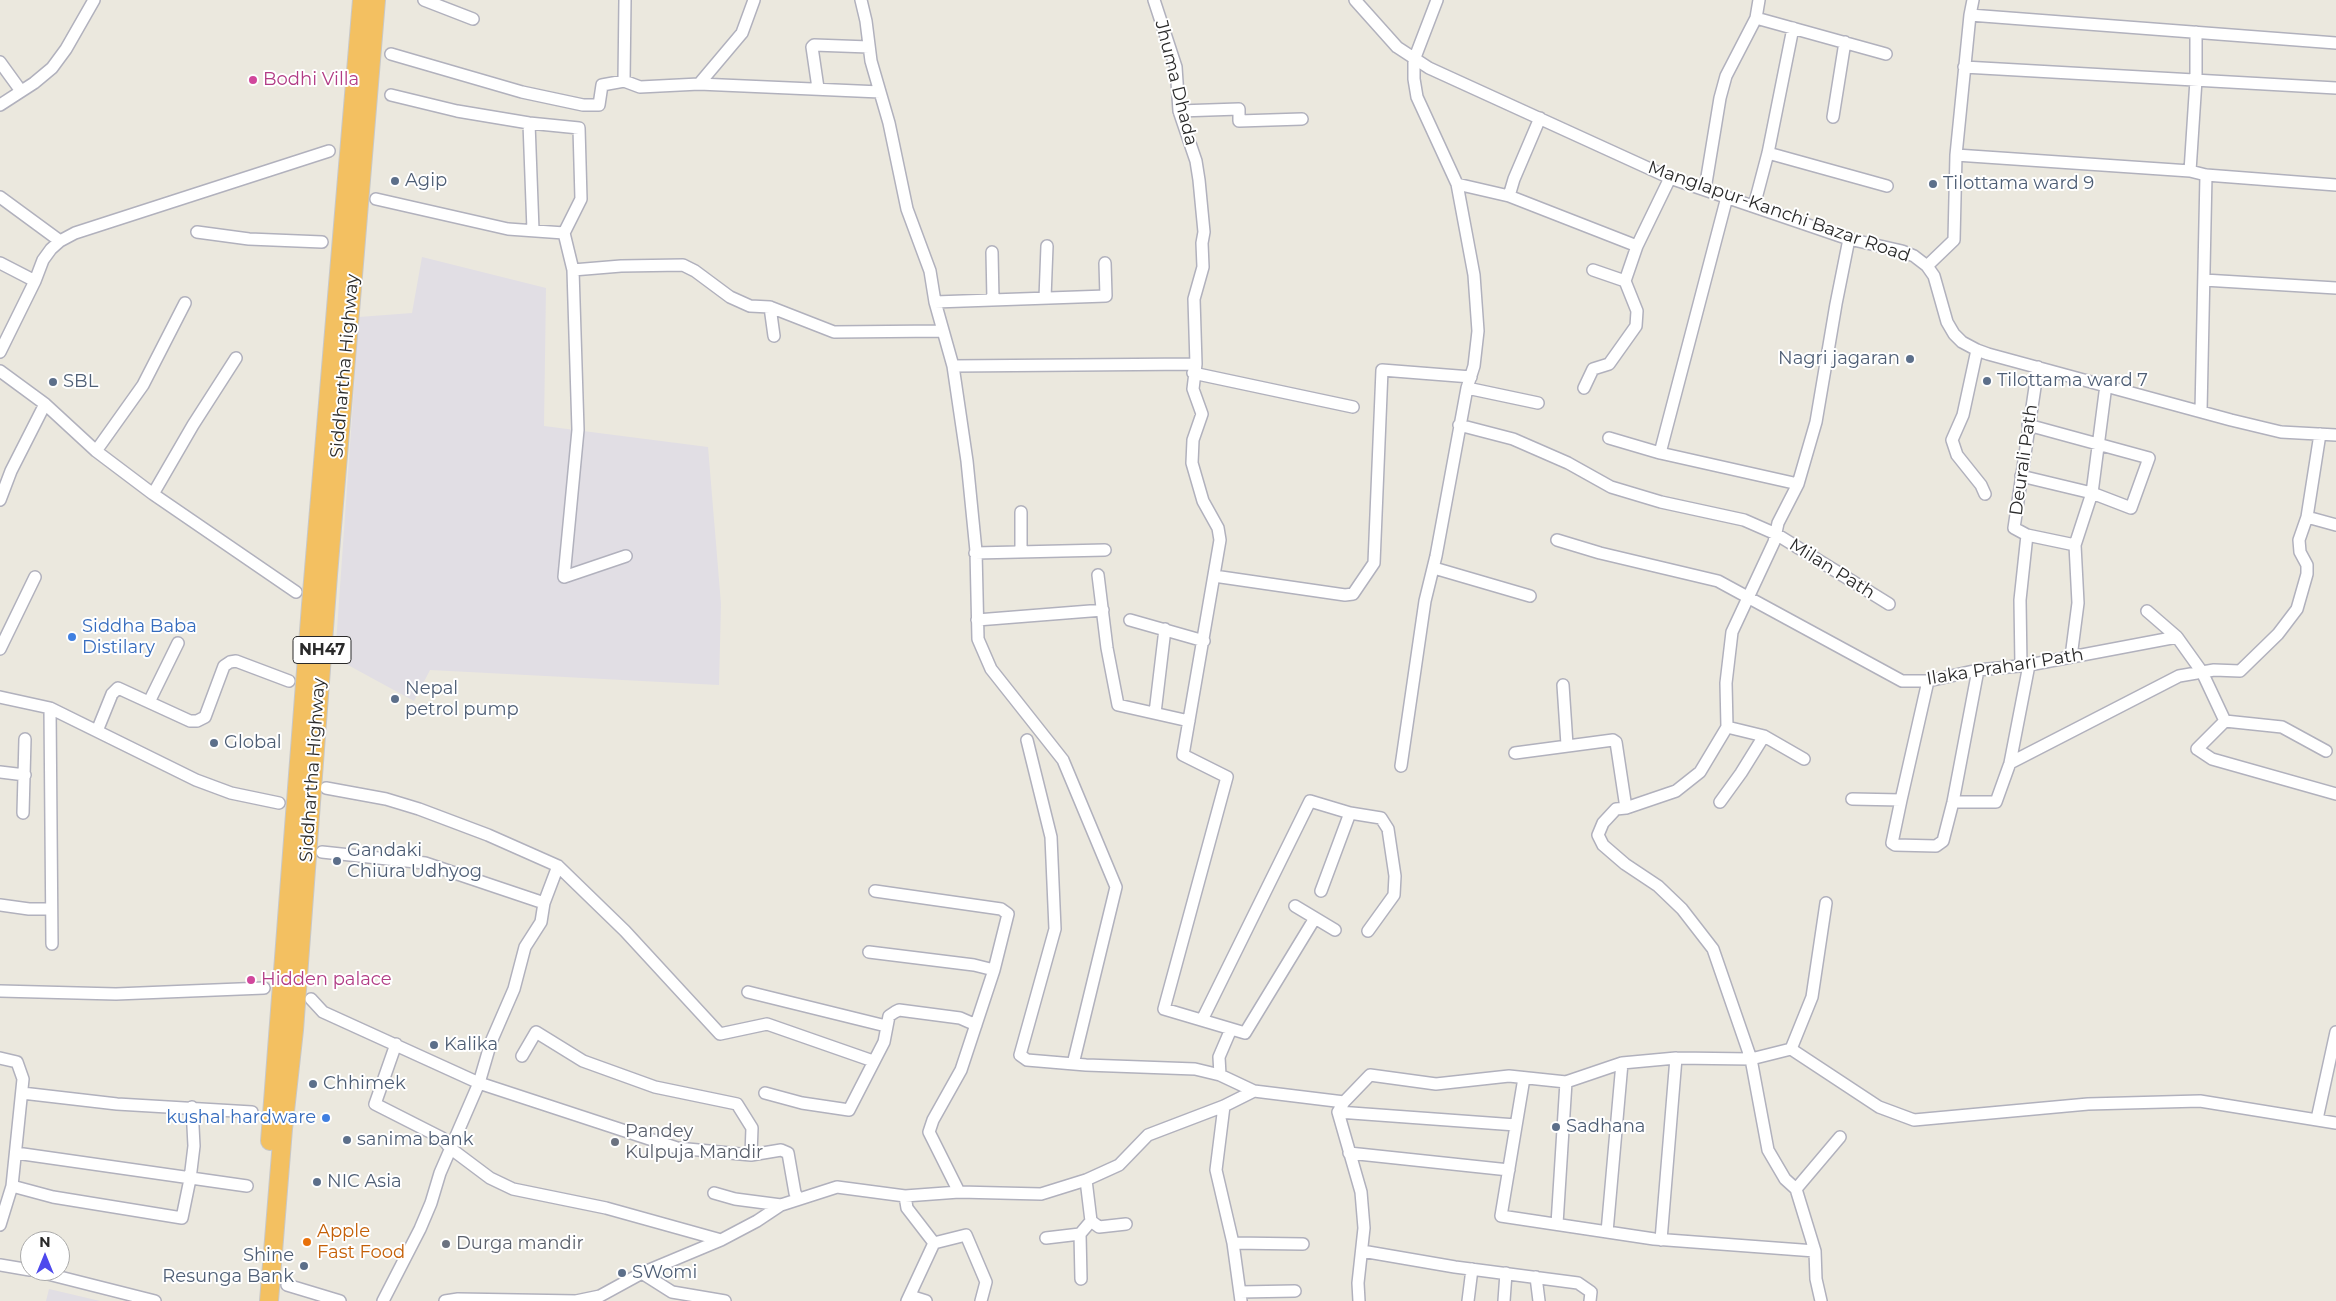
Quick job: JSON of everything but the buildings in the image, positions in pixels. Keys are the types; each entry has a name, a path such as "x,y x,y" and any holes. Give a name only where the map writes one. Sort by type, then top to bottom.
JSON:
{"highway":[{"name":"Siddhartha Highway","path":"258,1301 312,595 362,0"},
{"name":"Siddhartha Highway","path":"269,1301 283,1129 294,1030 327,585 376,0"}],"street":[{"path":"0,105 34,83 52,68 66,49 94,0"},
{"path":"424,0 473,19"},
{"path":"624,81 625,0"},
{"path":"699,84 742,33 754,0"},
{"path":"860,0 869,47 889,123 907,209 930,271 935,302 953,366 968,461 975,553 978,639 991,669 1063,760 1116,887 1073,1064"},
{"name":"Jhuma Dhada","path":"1154,0 1176,67 1179,111 1196,160 1204,232 1202,243 1203,267 1194,299 1195,368 1193,389 1202,414 1193,440 1192,463 1203,501 1218,528 1220,540 1183,755 1227,777 1164,1009 1202,1020"},
{"path":"1401,766 1425,601 1434,568 1459,426 1467,388 1472,377 1478,330 1469,244 1457,184 1417,97 1414,60 1437,0"},
{"path":"1705,189 1720,98 1726,76 1756,18 1760,0"},
{"path":"1927,266 1954,240 1956,155 1964,67 1973,0"},
{"name":"Manglapur-Kanchi Bazar Road","path":"1362,3 1397,47 1414,60 1670,178 1850,238 1902,251 1914,256 1927,266 1934,276 1947,322 1954,334 1962,342 1976,350 2281,432 2336,435"},
{"path":"1970,15 2336,43"},
{"path":"1756,18 1886,54"},
{"path":"1754,206 1768,153 1793,28"},
{"path":"2190,171 2196,80 2196,32"},
{"path":"1833,117 1845,42"},
{"path":"818,88 812,47 814,45 869,47"},
{"path":"391,54 522,92 583,105 599,104 602,85 624,81 640,87 699,84 880,92"},
{"path":"0,62 21,91"},
{"path":"1964,67 2336,88"},
{"path":"391,96 457,111 529,123 579,128 581,199 564,233 573,270 578,430 564,577 597,564 626,556"},
{"path":"1179,111 1239,110 1239,120 1302,119"},
{"path":"1509,196 1514,179 1540,118"},
{"path":"529,123 533,230"},
{"path":"0,352 36,281 43,260 60,241 75,233 329,151"},
{"path":"1768,153 1887,186"},
{"path":"1956,155 2190,171 2206,175 2336,185"},
{"path":"2201,411 2206,175"},
{"path":"1584,388 1593,369 1609,364 1636,326 1637,311 1625,282 1637,246 1670,178"},
{"path":"1457,184 1509,196 1637,246"},
{"path":"0,197 60,241"},
{"path":"1660,454 1727,198"},
{"path":"376,199 508,229 564,233"},
{"path":"197,232 249,239 322,242"},
{"path":"1821,1301 1816,1279 1815,1251 1796,1188 1785,1179 1768,1150 1751,1059 1714,949 1682,909 1658,886 1625,864 1603,845 1598,835 1603,823 1616,809 1626,808 1676,791 1700,772 1727,727 1726,683 1732,632 1776,534 1778,523 1798,484 1816,422 1836,304 1850,238"},
{"path":"1045,298 1047,246"},
{"path":"992,252 993,300"},
{"path":"0,263 36,281"},
{"path":"935,302 1106,296 1105,263"},
{"path":"573,270 621,266 683,265 695,271 730,297 750,306 770,308 834,332 943,332"},
{"path":"1593,270 1625,282"},
{"path":"2204,280 2336,288"},
{"path":"96,451 143,385 185,303"},
{"path":"770,308 774,336"},
{"path":"1976,350 1963,415 1952,440 1957,455 1981,485 1985,494"},
{"path":"153,494 193,425 236,358"},
{"path":"953,366 1195,368 1353,407"},
{"name":"Deurali Path","path":"1953,802 1996,802 2010,763 2025,666 2020,600 2027,535 2014,528 2038,367"},
{"path":"0,370 46,404 96,451 153,494 296,592"},
{"path":"1214,576 1346,596 1353,594 1374,563 1382,370 1472,377"},
{"path":"2071,657 2078,603 2075,545 2092,493 2106,385"},
{"path":"1467,388 1538,403"},
{"path":"0,500 11,471 46,404"},
{"path":"2021,476 2092,493 2131,508 2149,458 2028,425"},
{"name":"Milan Path","path":"1459,426 1513,439 1568,463 1611,487 1661,502 1744,520 1776,534 1889,604"},
{"path":"2010,763 2179,676 2202,672 2240,671 2289,622 2296,609 2307,574 2307,565 2300,552 2299,540 2307,518 2320,434"},
{"path":"1609,438 1660,454 1798,484"},
{"path":"1020,512 1021,552"},
{"path":"2307,518 2336,525"},
{"path":"2027,535 2075,545"},
{"name":"Ilaka Prahari Path","path":"1557,540 1600,553 1718,581 1820,634 1902,681 1928,681 1978,670 2025,666 2177,637"},
{"path":"975,553 1105,550"},
{"path":"1434,568 1530,596"},
{"path":"1098,575 1118,705 1190,721"},
{"path":"0,649 35,577"},
{"path":"977,620 1103,610"},
{"path":"2147,612 2177,637 2202,672 2225,721"},
{"path":"1130,620 1204,641"},
{"path":"1155,713 1165,629"},
{"path":"149,702 178,643"},
{"path":"97,731 112,694 118,688 190,721 201,720 205,717 224,666 236,661 288,681"},
{"path":"1928,681 1892,843 1894,845 1940,844 1953,802 1978,670"},
{"path":"1563,685 1567,745"},
{"path":"0,697 50,708 196,780 231,793 279,803"},
{"path":"50,708 52,944"},
{"path":"2225,721 2282,727 2326,751"},
{"path":"2225,721 2197,749 2212,759 2336,794"},
{"path":"1727,727 1764,736 1804,759"},
{"path":"1720,802 1764,736"},
{"path":"23,813 25,739"},
{"path":"1515,753 1610,739 1616,742 1626,808"},
{"path":"1026,740 1051,837 1054,929 1020,1055 1027,1060 1073,1064 1195,1069 1220,1075 1254,1091 1341,1107 1516,1125"},
{"path":"0,772 25,775"},
{"path":"326,788 386,799 419,808 480,831 558,866 625,931 720,1034 767,1024 873,1062"},
{"path":"1852,799 1901,800"},
{"path":"1315,918 1245,1032 1202,1020 1310,801 1350,813 1381,818 1388,829 1395,876 1394,895 1368,931"},
{"path":"1321,891 1350,813"},
{"path":"322,852 425,863 544,903"},
{"path":"383,1301 420,1230 450,1148 478,1083 491,1042 514,989 525,947 541,922 544,903 558,866"},
{"path":"875,891 1001,909 1008,914 994,970 961,1070 933,1120 930,1132 959,1192"},
{"path":"1791,1049 1812,997 1826,903"},
{"path":"0,905 29,909 51,909"},
{"path":"1295,906 1335,930"},
{"path":"869,952 974,965 994,970"},
{"path":"0,991 116,994 264,988"},
{"path":"748,992 886,1026"},
{"path":"311,999 323,1012 478,1083 677,1148 751,1155 781,1150 788,1152 795,1193 799,1199"},
{"path":"765,1093 802,1103 849,1110 884,1042 889,1016 900,1010 960,1018 976,1025"},
{"path":"1220,1075 1219,1058 1231,1029"},
{"path":"522,1056 536,1032 582,1061 655,1088 736,1104 752,1128 751,1155"},
{"path":"2317,1119 2336,1032"},
{"path":"396,1044 375,1104 442,1138 450,1148 490,1178 513,1189 606,1208 721,1240"},
{"path":"1341,1107 1370,1075 1436,1084 1509,1076 1566,1082 1622,1063 1676,1058 1751,1059 1791,1049 1879,1107 1914,1120 2088,1104 2200,1101 2336,1123"},
{"path":"0,1058 17,1062 22,1071 22,1093 12,1186 0,1225"},
{"path":"1662,1240 1676,1058"},
{"path":"1607,1232 1622,1063"},
{"path":"1524,1078 1501,1216 1662,1240 1815,1251"},
{"path":"1558,1224 1566,1082"},
{"path":"445,1301 458,1299 577,1301 600,1296 642,1273 721,1240 757,1221 781,1205 837,1187 905,1196 959,1192 1042,1194 1086,1180 1119,1165 1148,1135 1224,1106 1254,1091"},
{"path":"22,1093 117,1104 252,1112"},
{"path":"1224,1106 1216,1170 1233,1243 1241,1297 1295,1291"},
{"path":"12,1186 53,1197 182,1218 194,1146 192,1107"},
{"path":"1341,1107 1350,1154 1361,1192 1364,1228 1358,1283 1359,1301"},
{"path":"1796,1188 1840,1138"},
{"path":"16,1154 151,1171 190,1179 248,1186"},
{"path":"1350,1154 1509,1170"},
{"path":"1081,1279 1080,1234 1091,1221 1086,1180"},
{"path":"714,1193 735,1199 781,1205"},
{"path":"905,1196 907,1208 934,1244"},
{"path":"1091,1221 1100,1227 1126,1224"},
{"path":"1046,1238 1080,1234"},
{"path":"926,1301 908,1298 934,1244 966,1235 986,1282 981,1301"},
{"path":"1233,1243 1303,1244"},
{"path":"1362,1251 1472,1269 1578,1283 1592,1292 1590,1301"},
{"path":"0,1265 20,1268"},
{"path":"1468,1301 1472,1269"},
{"path":"642,1273 672,1292 725,1301"},
{"path":"1504,1301 1506,1274"},
{"path":"1536,1277 1539,1301"},
{"path":"70,1280 155,1301"},
{"path":"287,1285 340,1301"}],"shaded area":[{"path":"422,257 546,288 544,426 708,447 721,604 719,685 430,670 414,701 335,658 359,317 412,313"},
{"path":"49,1289 100,1301 46,1301"}],"place":[{"name":"Bodhi Villa","path":"253,80"},
{"name":"Agip","path":"395,181"},
{"name":"Tilottama ward 9","path":"1933,184"},
{"name":"Nagri jagaran","path":"1910,359"},
{"name":"Tilottama ward 7","path":"1987,381"},
{"name":"SBL","path":"53,382"},
{"name":"Siddha Baba Distilary","path":"72,637"},
{"name":"Nepal petrol pump","path":"395,699"},
{"name":"Global","path":"214,743"},
{"name":"Gandaki Chiura Udhyog","path":"337,861"},
{"name":"Hidden palace","path":"251,980"},
{"name":"Kalika","path":"434,1045"},
{"name":"Chhimek","path":"313,1084"},
{"name":"kushal hardware","path":"326,1118"},
{"name":"Sadhana","path":"1556,1127"},
{"name":"sanima bank","path":"347,1140"},
{"name":"Pandey Kulpuja Mandir","path":"615,1142"},
{"name":"NIC Asia","path":"317,1182"},
{"name":"Apple Fast Food","path":"307,1242"},
{"name":"Durga mandir","path":"446,1244"},
{"name":"Shine Resunga Bank","path":"304,1266"},
{"name":"SWomi","path":"622,1273"}]}
